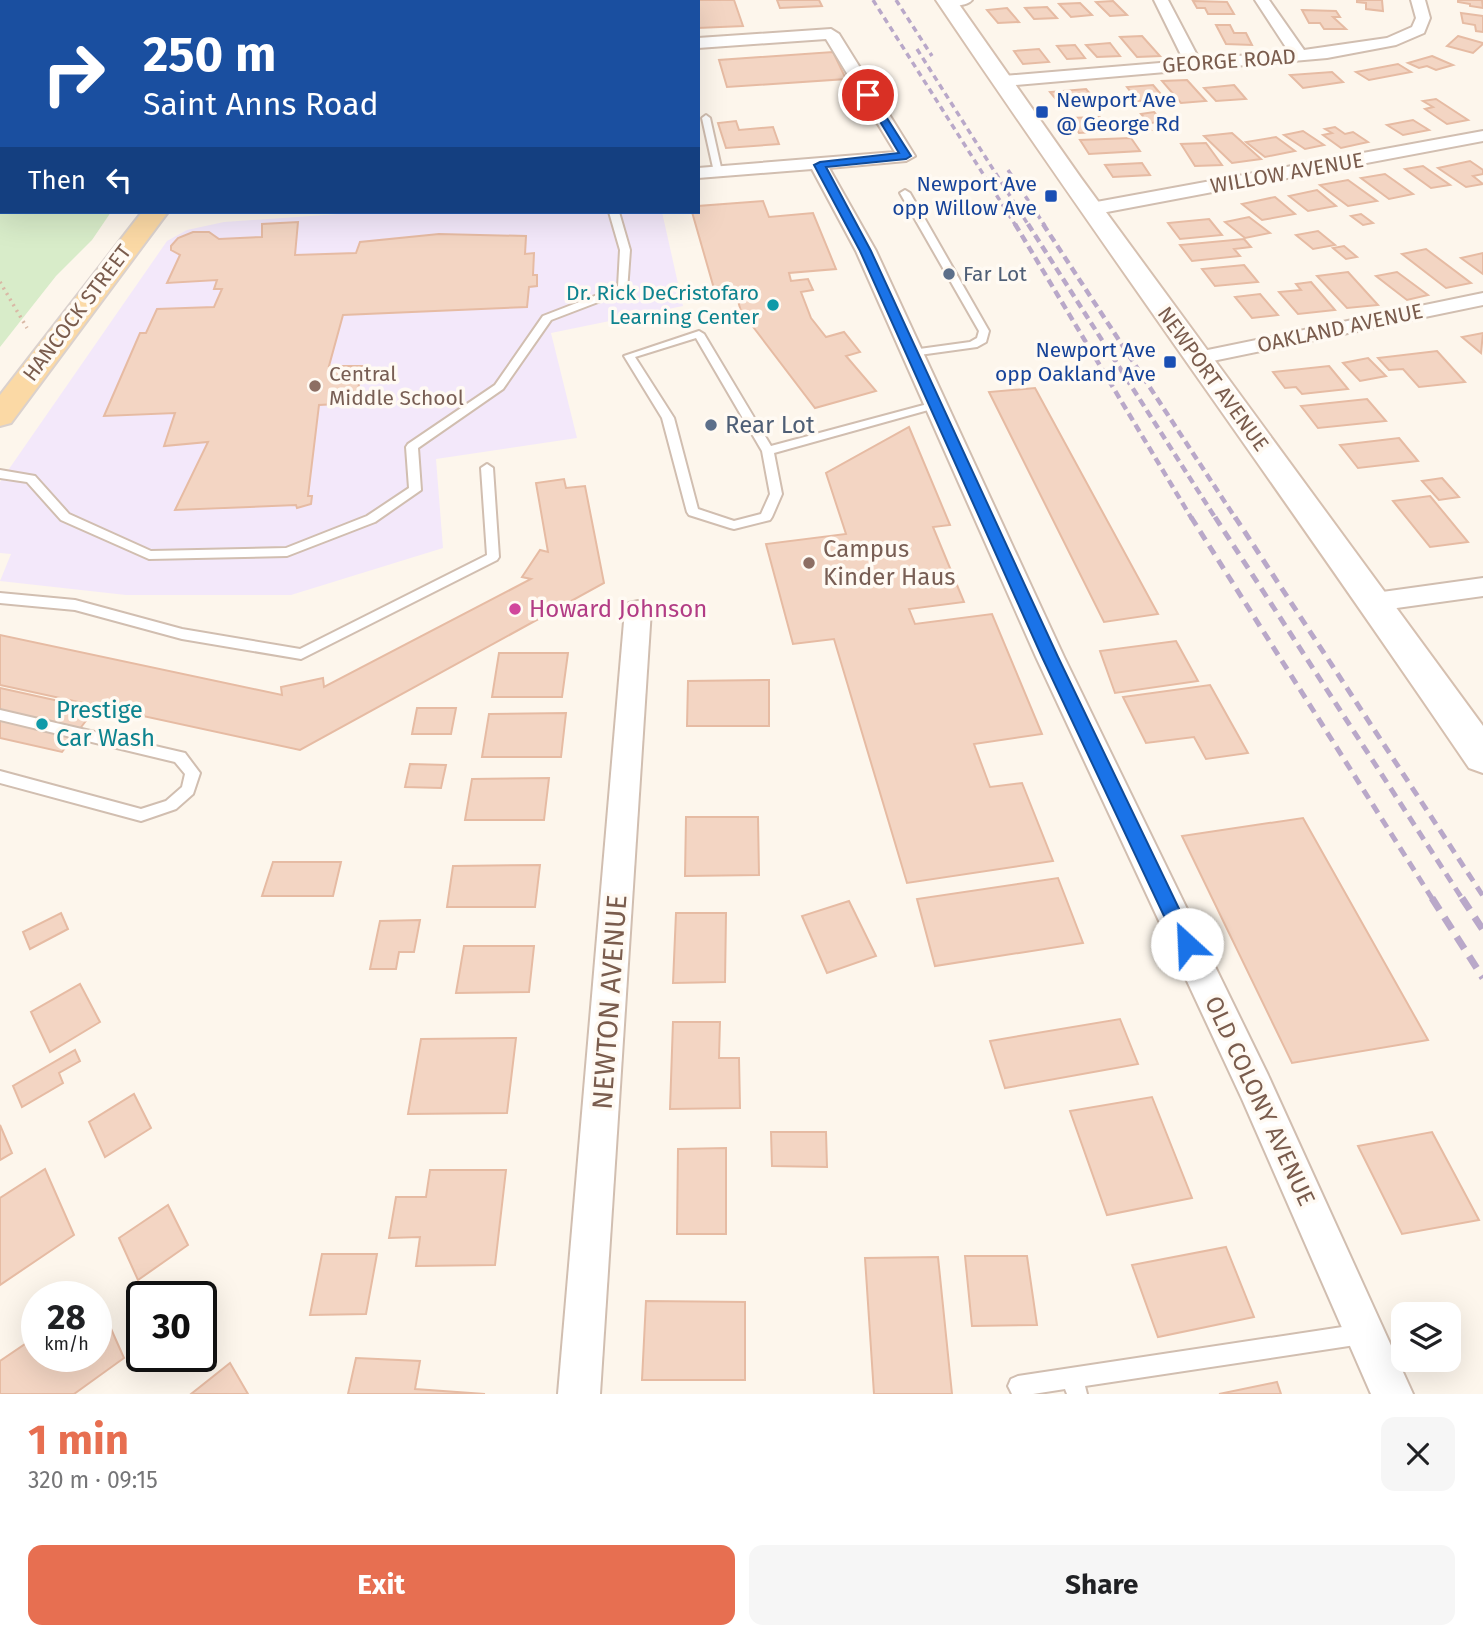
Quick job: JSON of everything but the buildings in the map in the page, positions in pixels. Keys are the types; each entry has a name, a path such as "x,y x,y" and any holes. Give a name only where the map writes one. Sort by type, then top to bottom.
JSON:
{"main road":[{"name":"NEWPORT AVENUE","path":"953,0 1091,209 1375,602 1483,757"},
{"name":"HANCOCK STREET","path":"0,416 153,214"}],"street":[{"path":"1161,0 1193,63"},
{"path":"1262,0 1300,56"},
{"name":"GEORGE ROAD","path":"1004,81 1300,56 1366,47 1407,37 1419,30 1423,18 1418,0"},
{"path":"700,43 831,34 906,156 700,173"},
{"name":"WILLOW AVENUE","path":"1091,209 1483,136"},
{"name":"OLD COLONY AVENUE","path":"820,165 866,251 1050,657 1255,1087 1392,1394"},
{"name":"OAKLAND AVENUE","path":"1198,358 1483,299"},
{"path":"1375,602 1483,587"},
{"name":"NEWTON AVENUE","path":"579,1394 638,610"}],"lane":[{"path":"706,118 718,172"},
{"path":"905,193 984,331 982,340 972,345 912,353"},
{"path":"0,474 31,479 65,517 149,555 287,552 371,519 415,490 412,447 499,387 547,318 623,289 625,250 615,214"},
{"path":"699,334 768,451 776,494 766,517 734,524 692,512 668,418 629,356 699,334"},
{"path":"768,451 935,405"},
{"path":"0,598 75,606 183,634 301,654 493,557 487,468"},
{"path":"0,715 180,757 193,773 188,790 171,805 141,816 0,777"},
{"path":"1018,1386 1074,1386 1365,1333"}],"path":[{"path":"0,282 44,356"}],"shaded area":[{"name":"Central Middle School","path":"339,214 662,214 683,306 551,333 577,438 436,459 443,548 291,595 126,595 0,581 11,554 0,553 0,482 167,241 187,230 224,222"}],"green space":[{"path":"0,214 110,214 92,240 56,276 0,347"}],"railway":[{"path":"873,0 1016,226"},
{"path":"896,0 932,56"},
{"path":"917,49 1029,226"},
{"path":"1008,170 1045,226"},
{"path":"1015,224 1192,519"},
{"path":"1028,224 1216,519"},
{"path":"1043,224 1236,519"},
{"path":"1191,517 1433,900"},
{"path":"1215,517 1463,900"},
{"path":"1235,517 1483,896"},
{"path":"1432,898 1483,978"},
{"path":"1462,898 1483,930"}],"place":[{"name":"Newport Ave @ George Rd","path":"1042,112"},
{"name":"Newport Ave opp Willow Ave","path":"1051,196"},
{"name":"Far Lot","path":"949,274"},
{"name":"Dr. Rick DeCristofaro Learning Center","path":"773,305"},
{"name":"Newport Ave opp Oakland Ave","path":"1170,362"},
{"name":"Central Middle School","path":"315,386"},
{"name":"Rear Lot","path":"711,425"},
{"name":"Campus Kinder Haus","path":"809,563"},
{"name":"Howard Johnson","path":"515,609"},
{"name":"Prestige Car Wash","path":"42,724"}],"route":[{"path":"868,95 906,156 820,165 866,251 1050,657 1187,944"}]}
